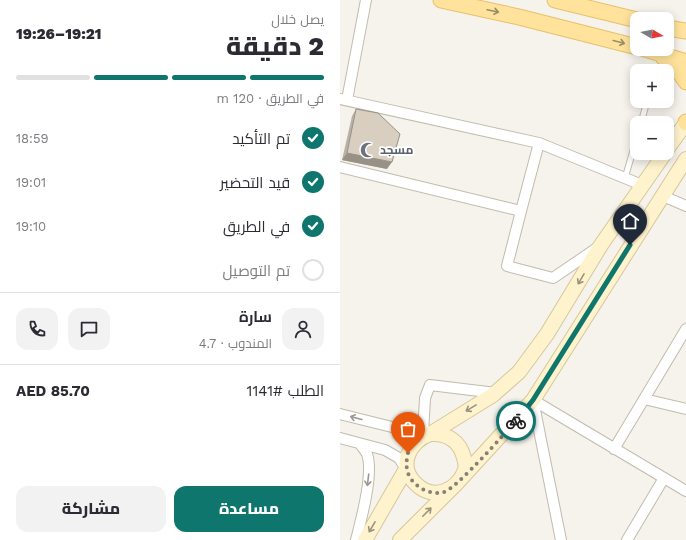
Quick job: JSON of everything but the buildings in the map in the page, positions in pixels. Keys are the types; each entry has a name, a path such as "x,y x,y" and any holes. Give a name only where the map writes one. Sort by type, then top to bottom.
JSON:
{"main road":[{"path":"441,0 519,17 630,45"},
{"path":"555,0 630,18"},
{"path":"674,29 686,31"},
{"path":"658,56 678,70 686,82"},
{"path":"667,56 686,62"}],"street":[{"path":"366,0 343,100 539,142 642,185"},
{"path":"674,140 686,122"},
{"path":"539,142 506,266 553,278 601,245"},
{"path":"400,540 456,484 533,400 598,294 686,159"},
{"path":"365,540 406,469 408,453 413,444 427,433 496,393 519,372 547,334 601,245 659,160"},
{"path":"340,167 521,211"},
{"path":"663,196 686,206"},
{"path":"614,449 686,329"},
{"path":"427,433 425,398 430,385 496,393"},
{"path":"644,399 686,409"},
{"path":"533,400 686,491"},
{"path":"533,400 561,540"},
{"path":"340,414 449,437 457,443 463,451 465,469 456,484 443,492 426,491 412,481 399,458 385,450 340,438"},
{"path":"356,540 364,504 368,475 368,456 360,444"},
{"path":"627,540 664,478"}],"lane":[{"path":"625,178 630,160"}],"way so far":[{"path":"408,453 406,469 412,481 426,491 435,493 443,492 456,484 516,421"}],"place":[{"name":"مسجد","path":"368,150"}],"route":[{"path":"516,421 533,400 630,245"}]}
